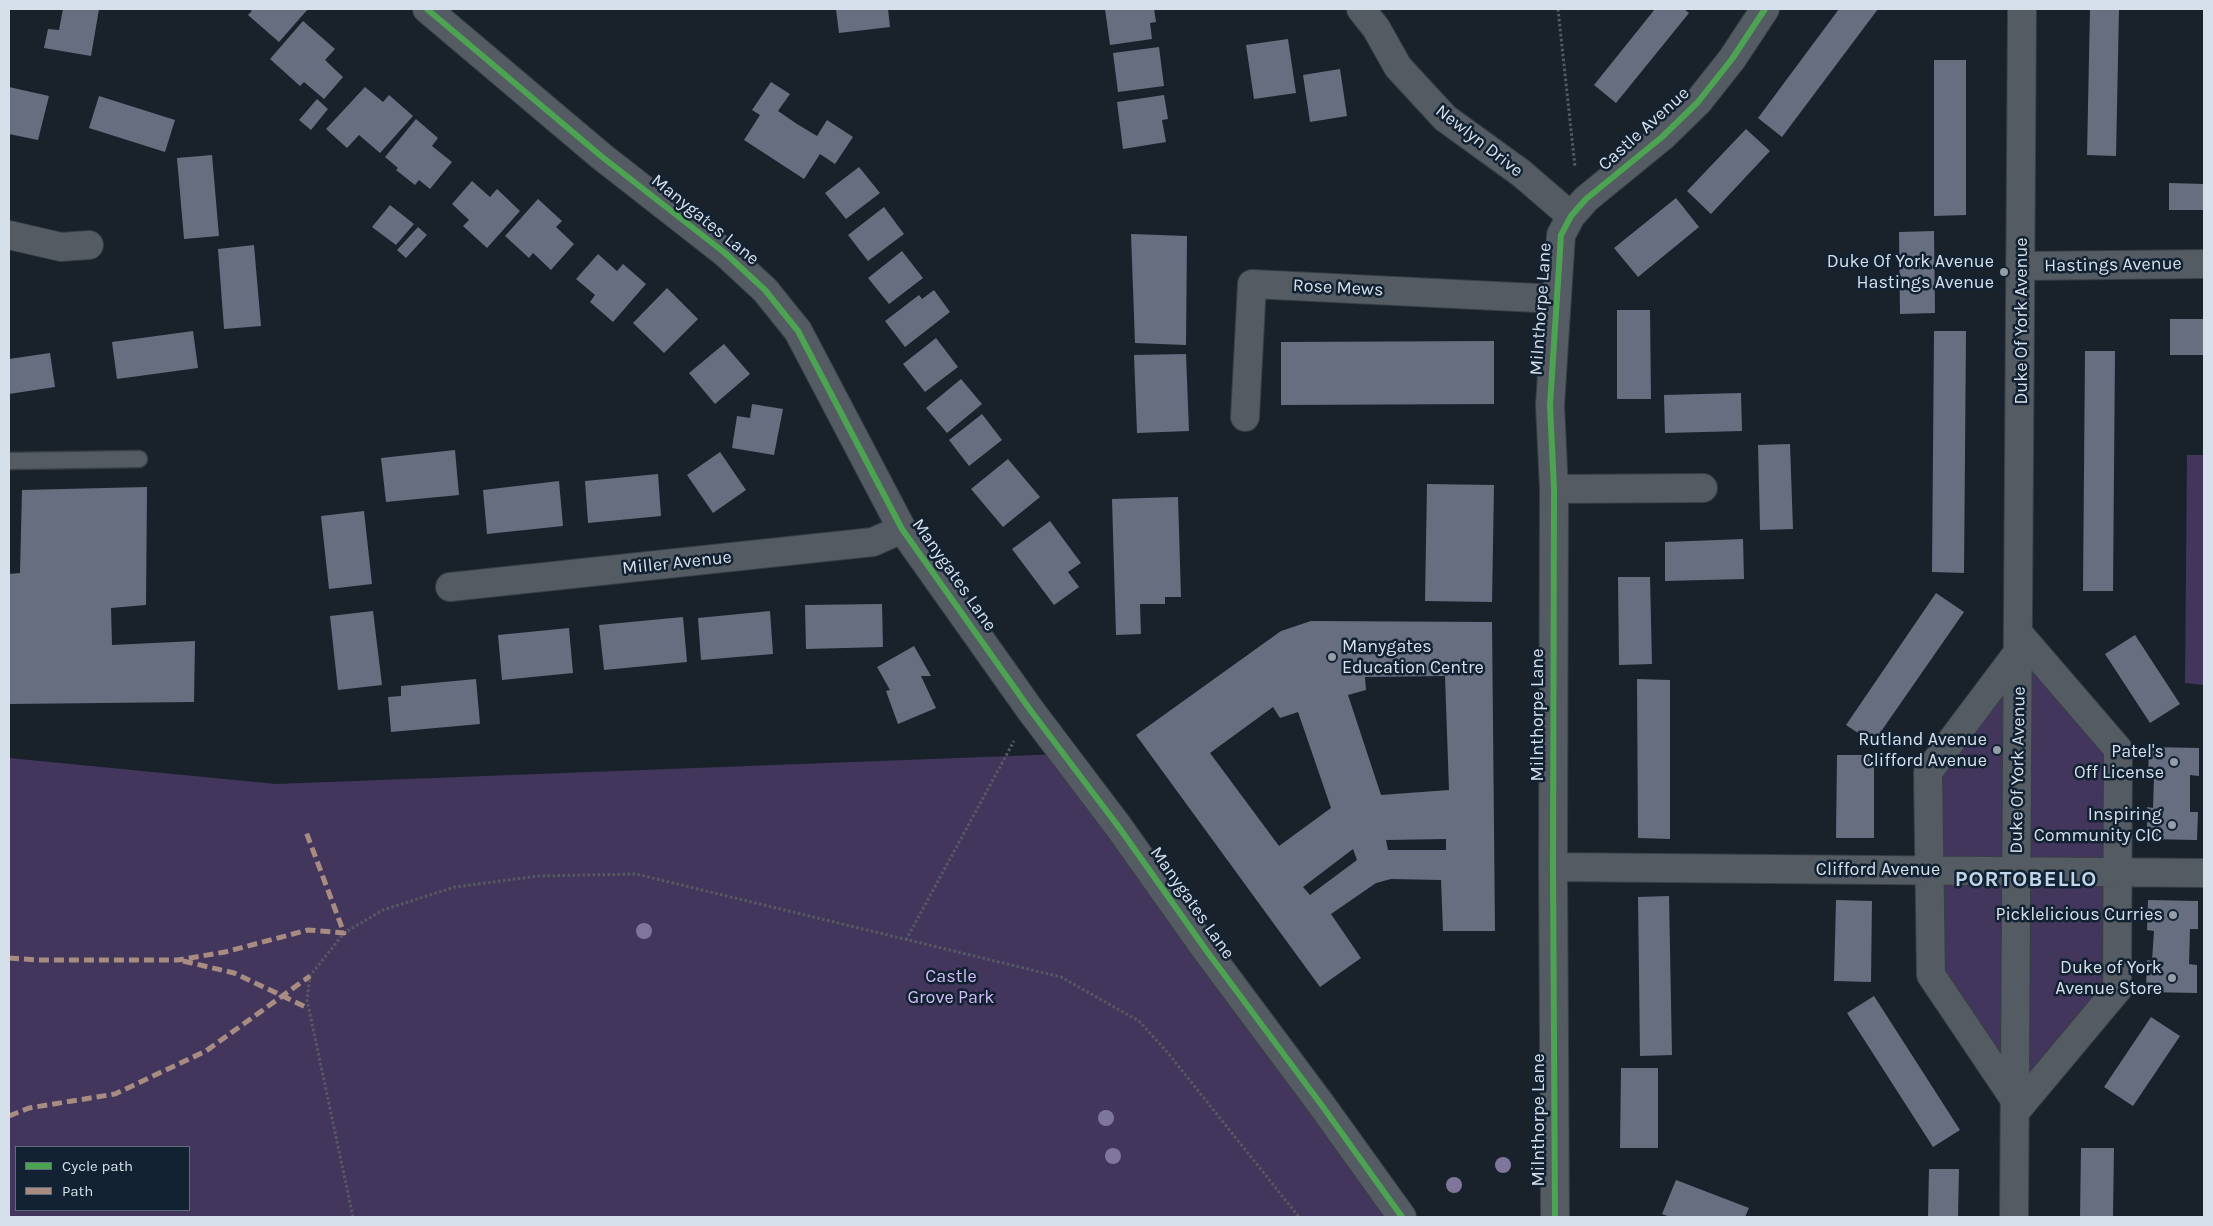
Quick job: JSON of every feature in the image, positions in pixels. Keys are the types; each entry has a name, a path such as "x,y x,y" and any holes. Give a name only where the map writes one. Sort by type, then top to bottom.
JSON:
{"street":[{"name":"Manygates Lane","path":"427,9 601,156 725,253 765,290 798,331 902,528 1031,710 1118,826 1206,950 1402,1217"},
{"name":"Newlyn Drive","path":"1362,9 1376,28 1398,67 1444,118 1521,173 1571,216"},
{"name":"Castle Avenue","path":"1571,216 1586,199 1662,138 1698,102 1732,59 1764,9"},
{"name":"Duke Of York Avenue","path":"2014,1217 2022,266 2022,9"},
{"name":"Milnthorpe Lane","path":"1555,1217 1553,867 1554,489 1550,404 1561,234 1571,216"},
{"path":"9,235 61,247 89,245"},
{"name":"Hastings Avenue","path":"2022,266 2204,264"},
{"name":"Rose Mews","path":"1245,417 1252,284 1557,299"},
{"path":"1554,489 1703,488"},
{"name":"Miller Avenue","path":"450,588 873,542 902,528"},
{"name":"Duke Of York Avenue","path":"2015,1106 1931,975 1928,772 2019,642"},
{"name":"Duke Of York Avenue","path":"2015,1106 2117,990 2118,749 2019,642"},
{"name":"Clifford Avenue","path":"1553,867 2204,872"}],"lane":[{"path":"9,461 138,459"}],"path":[{"path":"1558,9 1576,174 1571,216"},
{"path":"906,940 1031,710"},
{"path":"353,1217 307,1000 310,976 344,932 383,910 455,887 538,876 636,874 1061,977 1139,1021 1168,1052 1299,1217"}],"green space":[{"path":"2187,455 2204,455 2204,685 2185,683"},
{"path":"2019,651 2118,749 2117,990 2015,1112 1931,975 1928,772"},
{"name":"Castle Grove Park","path":"1063,754 1402,1217 9,1217 9,758 276,784"}],"building":[{"path":"63,9 99,9 91,56 44,48 48,29 59,30"},
{"path":"248,9 308,9 279,42 248,15 252,11"},
{"path":"836,9 888,9 890,27 839,33"},
{"path":"1105,9 1154,9 1156,22 1150,23 1152,39 1110,45"},
{"path":"1655,9 1684,9 1689,13 1616,103 1594,85"},
{"path":"1839,9 1878,9 1782,137 1758,118"},
{"path":"2090,9 2119,9 2116,156 2087,155"},
{"path":"303,21 335,49 325,60 343,77 324,99 304,82 300,86 270,59"},
{"path":"1288,39 1296,93 1254,99 1246,45"},
{"path":"1159,47 1164,86 1118,92 1113,53"},
{"path":"1934,60 1966,60 1966,215 1934,216"},
{"path":"1340,69 1347,116 1310,122 1303,75"},
{"path":"771,82 790,94 778,111 797,124 817,136 827,120 853,137 835,164 820,154 804,179 744,140 760,115 752,110"},
{"path":"9,87 49,96 38,140 9,134"},
{"path":"365,87 383,102 389,95 413,116 380,153 359,135 347,148 326,129"},
{"path":"1164,95 1168,119 1162,120 1166,142 1123,149 1117,102"},
{"path":"99,96 175,120 165,152 89,128"},
{"path":"317,99 328,109 311,130 299,120"},
{"path":"416,119 438,138 432,146 452,162 430,189 419,180 415,185 396,170 398,168 385,157"},
{"path":"1746,129 1770,151 1711,214 1687,191"},
{"path":"212,155 219,236 184,239 177,158"},
{"path":"859,167 880,193 846,219 825,193"},
{"path":"472,181 490,197 497,189 520,211 487,248 463,226 469,220 452,204"},
{"path":"2169,183 2204,184 2204,210 2169,210"},
{"path":"1676,198 1699,227 1638,277 1614,248"},
{"path":"538,199 562,221 556,227 574,244 551,270 533,253 529,258 505,236"},
{"path":"390,205 414,224 396,245 372,227"},
{"path":"884,207 904,234 868,261 848,235"},
{"path":"418,227 427,235 406,258 397,250"},
{"path":"1934,231 1935,313 1900,314 1899,232"},
{"path":"1131,234 1187,236 1186,345 1135,343"},
{"path":"254,245 261,326 224,329 218,249"},
{"path":"902,251 923,278 889,304 868,278"},
{"path":"598,254 617,271 623,264 646,284 613,322 590,302 595,295 576,279"},
{"path":"667,288 698,319 664,353 633,323"},
{"path":"934,290 950,312 905,347 885,321 919,295 922,299"},
{"path":"1617,310 1650,310 1651,399 1617,399"},
{"path":"2170,319 2204,319 2204,355 2170,355"},
{"path":"193,331 198,368 117,379 112,342"},
{"path":"1934,331 1966,331 1964,573 1932,572"},
{"path":"936,338 958,367 925,392 903,364"},
{"path":"1494,341 1494,404 1281,405 1281,342"},
{"path":"724,344 750,374 715,404 689,373"},
{"path":"2085,351 2115,351 2113,591 2083,591"},
{"path":"50,353 55,387 9,394 9,359"},
{"path":"1186,354 1189,431 1137,433 1134,355"},
{"path":"961,379 982,404 947,433 926,408"},
{"path":"1741,393 1742,431 1665,433 1664,395"},
{"path":"752,404 783,409 774,455 732,448 737,416 750,418"},
{"path":"982,414 1002,440 969,466 949,440"},
{"path":"1790,444 1793,529 1760,530 1758,445"},
{"path":"455,450 459,495 386,502 381,458"},
{"path":"720,452 746,490 713,513 687,475"},
{"path":"1008,459 1040,497 1003,527 971,489"},
{"path":"658,474 661,516 588,523 585,481"},
{"path":"559,481 563,526 487,534 483,490"},
{"path":"1427,484 1494,485 1492,602 1425,601"},
{"path":"147,487 146,605 111,608 112,645 195,641 194,702 9,704 9,574 20,573 22,490"},
{"path":"1178,497 1181,597 1165,597 1165,604 1140,604 1141,634 1116,635 1112,499"},
{"path":"364,511 372,584 329,589 321,516"},
{"path":"1050,521 1081,563 1068,572 1079,587 1054,605 1012,549"},
{"path":"1743,539 1744,579 1665,581 1665,542"},
{"path":"1618,577 1650,577 1652,664 1619,665"},
{"path":"1936,593 1964,612 1873,743 1846,725"},
{"path":"882,604 883,647 806,649 805,605"},
{"path":"373,611 382,685 338,690 330,616"},
{"path":"770,611 773,654 701,660 698,618"},
{"path":"683,617 687,662 604,670 599,625"},
{"path":"1311,621 1492,622 1495,931 1443,931 1441,880 1391,879 1376,883 1331,914 1361,958 1320,987 1136,735 1281,631","holes":["1445,676 1449,790 1381,795 1348,695 1366,690 1365,677","1273,707 1280,718 1298,712 1331,808 1279,846 1210,753","1446,839 1446,850 1388,850 1386,840","1353,849 1357,860 1310,895 1303,887"]},
{"path":"569,628 573,673 502,680 498,635"},
{"path":"2135,635 2180,704 2150,723 2105,654"},
{"path":"914,646 931,676 921,676 936,708 898,724 886,691 890,690 877,667"},
{"path":"476,679 480,724 391,732 388,697 401,696 401,686"},
{"path":"1637,679 1670,680 1670,839 1638,838"},
{"path":"2149,747 2199,748 2199,776 2190,775 2190,812 2198,812 2197,840 2147,839 2147,807 2153,808 2154,778 2148,778"},
{"path":"1837,755 1874,755 1874,838 1836,838"},
{"path":"1669,896 1672,1055 1640,1056 1638,897"},
{"path":"1836,900 1872,901 1871,982 1834,981"},
{"path":"2148,900 2198,901 2198,929 2190,929 2189,964 2197,965 2197,993 2146,992 2147,960 2152,961 2154,931 2147,930"},
{"path":"1874,996 1960,1130 1933,1147 1847,1013"},
{"path":"2151,1017 2180,1036 2133,1106 2104,1087"},
{"path":"1621,1068 1658,1068 1658,1148 1620,1148"},
{"path":"2081,1148 2114,1148 2113,1217 2080,1217"},
{"path":"1929,1169 1959,1169 1958,1217 1928,1217"},
{"path":"1676,1180 1749,1208 1745,1217 1670,1217 1662,1214"}],"marked path":[{"path":"9,958 36,960 178,960 225,952 308,930 344,933 305,829"},
{"path":"183,961 234,973 308,1008"},
{"path":"9,1116 29,1108 115,1094 206,1051 310,976"}],"cycle path":[{"path":"427,9 601,156 725,253 765,290 798,331 902,529 1031,711 1118,826 1206,950 1402,1217"},
{"path":"1555,1217 1553,867 1554,489 1550,405 1561,235 1571,216 1586,199 1662,137 1698,102 1732,59 1765,9"}],"place":[{"name":"Duke Of York Avenue Hastings Avenue","path":"2004,272"},
{"name":"Manygates Education Centre","path":"1332,657"},
{"name":"Rutland Avenue Clifford Avenue","path":"1997,750"},
{"name":"Patel's Off License","path":"2174,762"},
{"name":"Inspiring Community CIC","path":"2172,825"},
{"name":"Picklelicious Curries","path":"2173,915"},
{"name":"Duke of York Avenue Store","path":"2172,978"}],"district":[{"name":"PORTOBELLO","path":"2026,880"}]}
